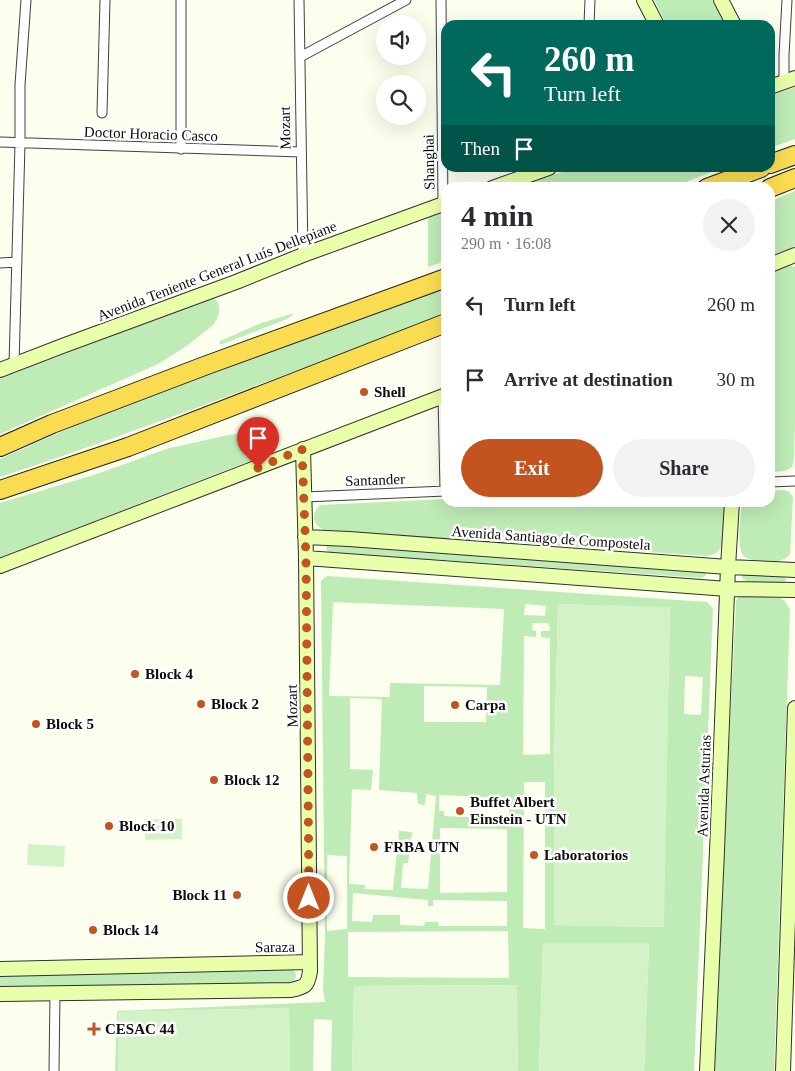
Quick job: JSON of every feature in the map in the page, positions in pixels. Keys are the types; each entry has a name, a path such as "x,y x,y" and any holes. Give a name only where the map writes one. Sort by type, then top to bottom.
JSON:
{"highway":[{"path":"775,162 795,155"},
{"path":"723,182 750,172"},
{"path":"775,186 795,178"},
{"path":"0,446 52,424 207,365 441,280"},
{"path":"0,490 128,446 441,325"}],"street":[{"path":"14,365 20,85 26,0"},
{"path":"102,112 105,0"},
{"path":"181,149 182,0"},
{"name":"Mozart","path":"299,0 303,255"},
{"path":"300,57 406,0"},
{"name":"Shanghai","path":"441,0 441,20"},
{"path":"589,20 590,0"},
{"path":"644,0 654,20"},
{"path":"721,0 731,20"},
{"path":"775,85 790,80 784,55 787,0"},
{"name":"Doctor Horacio Casco","path":"0,142 301,152"},
{"path":"509,182 537,172"},
{"name":"Avenida Teniente General Luís Dellepiane","path":"0,370 303,255 441,205"},
{"path":"775,263 795,256"},
{"path":"0,263 17,262"},
{"path":"0,566 441,397"},
{"name":"Mozart","path":"302,449 306,558 310,962"},
{"path":"775,482 795,481"},
{"name":"Santander","path":"304,496 441,491"},
{"name":"Avenida Asturias","path":"707,1071 732,507"},
{"name":"Avenida Santiago de Compostela","path":"305,537 728,567 795,570"},
{"path":"306,558 728,588 795,590"},
{"path":"783,1071 795,708"},
{"name":"Saraza","path":"0,968 310,962 309,980 305,985 291,990 0,994"},
{"path":"54,1071 55,993"}],"green space":[{"path":"654,0 712,0 722,20 664,20"},
{"path":"795,87 795,139 775,146 775,94"},
{"path":"562,172 712,172 685,182 533,182"},
{"path":"795,191 795,246 775,254 775,199"},
{"path":"441,214 441,263 428,267 428,218"},
{"path":"788,265 795,267 794,460 792,467 785,471 775,472 775,270"},
{"path":"441,288 441,314 416,325 157,422 0,477 0,459 85,421"},
{"path":"214,298 218,304 219,312 217,319 213,325 188,345 160,363 0,434 0,379"},
{"path":"293,315 287,319 223,344 219,342 261,323"},
{"path":"245,433 262,436 269,440 273,447 270,453 0,558 0,503 97,474 166,449"},
{"path":"775,491 789,492 793,497 790,554 780,561 747,558 742,553 739,540 742,507 775,507"},
{"path":"441,499 441,507 724,507 724,526 720,549 708,556 324,530 317,525 314,519 315,512 320,505"},
{"path":"334,544 703,571 706,575 702,578 328,552 327,546"},
{"path":"742,574 783,575 786,579 781,584 746,581 742,578"},
{"path":"327,576 707,602 713,609 694,1071 644,1071 649,943 543,944 539,1071 518,1071 516,985 354,986 352,1071 331,1071 332,1020 314,1019 313,1071 290,1071 289,1008 118,1012 118,1071 115,1071 117,1011 325,1002 323,989 325,939 321,581","holes":["333,602 504,609 500,685 390,683 390,697 329,696","525,604 546,606 545,616 524,615","558,604 670,608 663,927 554,925 554,768","533,623 549,623 550,631 541,631 541,637 550,638 550,754 523,755 524,636 536,637 536,631 532,630","685,676 703,677 701,715 684,714","424,686 487,687 486,722 424,722","350,698 382,699 379,790 417,793 418,804 425,805 426,794 436,796 428,889 401,888 403,863 408,863 412,832 399,831 393,890 365,889 365,885 349,884 352,789 371,790 373,770 350,769","524,782 545,782 545,929 523,928","439,795 509,798 509,819 444,816 444,811 439,811","440,828 507,829 507,892 440,893","327,855 347,856 347,929 327,931","353,893 428,900 428,906 433,906 433,900 507,901 507,926 438,926 438,922 425,922 424,926 400,925 400,915 373,915 372,922 352,921","508,931 509,978 348,977 348,932"]},
{"path":"742,595 780,598 785,601 790,610 774,1071 713,1071 736,602"},
{"path":"558,604 670,607 664,927 554,925 554,768"},
{"path":"144,819 182,819 182,839 145,840"},
{"path":"28,844 65,846 64,867 27,865"},
{"path":"543,943 649,943 644,1071 539,1071"},
{"path":"291,968 296,975 293,983 0,988 0,972"},
{"path":"517,985 518,1071 352,1071 354,986"},
{"path":"289,1008 290,1071 118,1071 118,1012"}],"place":[{"name":"Shell","path":"364,392"},
{"name":"Block 4","path":"135,674"},
{"name":"Block 2","path":"201,704"},
{"name":"Carpa","path":"455,705"},
{"name":"Block 5","path":"36,724"},
{"name":"Block 12","path":"214,780"},
{"name":"Buffet Albert Einstein - UTN","path":"460,811"},
{"name":"Block 10","path":"109,826"},
{"name":"FRBA UTN","path":"374,847"},
{"name":"Laboratorios","path":"534,855"},
{"name":"Block 11","path":"237,895"},
{"name":"Block 14","path":"93,930"},
{"name":"CESAC 44","path":"94,1029"}],"route":[{"path":"258,468 302,449 306,558 309,898"}]}
